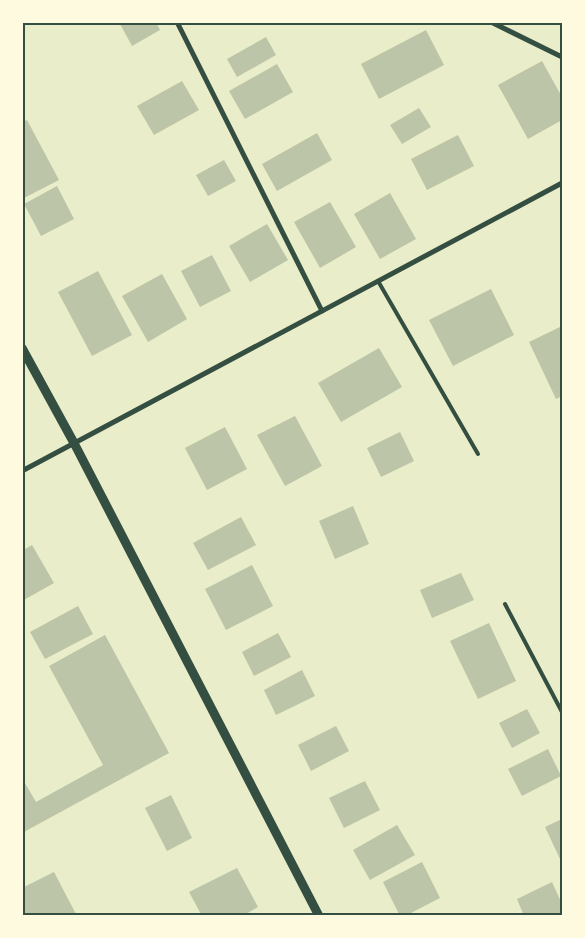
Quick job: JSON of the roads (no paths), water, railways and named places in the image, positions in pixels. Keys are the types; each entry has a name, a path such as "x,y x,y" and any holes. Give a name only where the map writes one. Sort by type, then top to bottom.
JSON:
{"street":[{"path":"177,22 322,311"},
{"path":"492,22 562,57"},
{"path":"22,471 562,183"},
{"path":"22,348 74,443 319,916"}],"lane":[{"path":"378,281 478,454"},
{"path":"505,604 562,712"}]}
